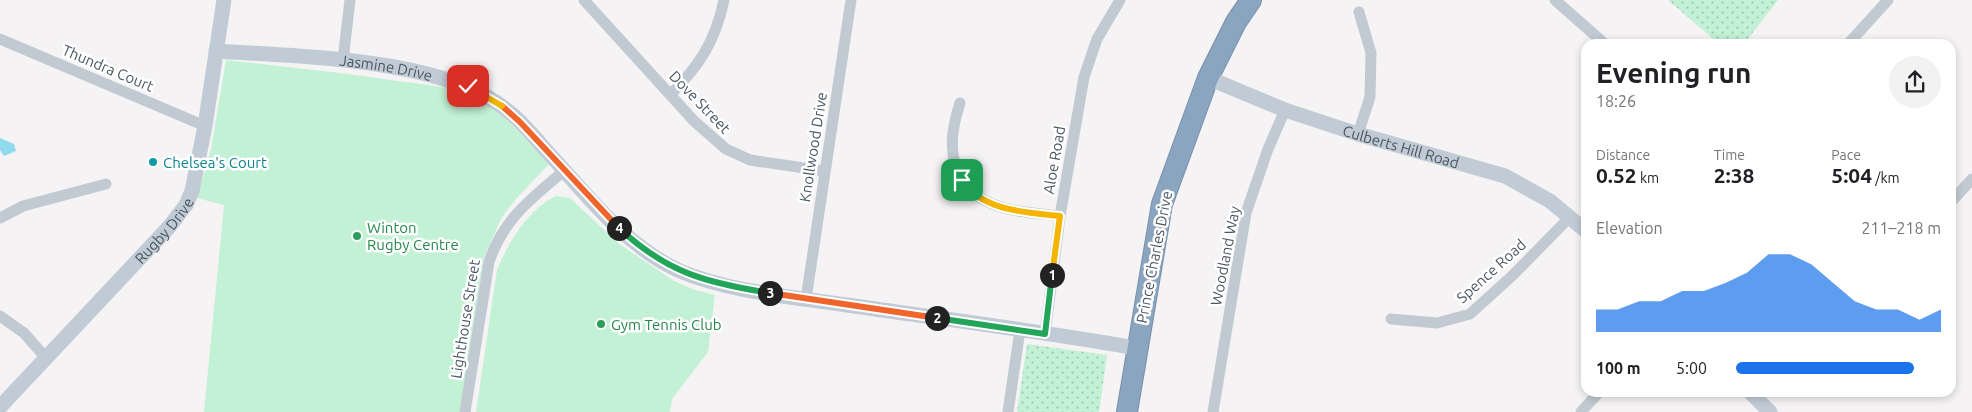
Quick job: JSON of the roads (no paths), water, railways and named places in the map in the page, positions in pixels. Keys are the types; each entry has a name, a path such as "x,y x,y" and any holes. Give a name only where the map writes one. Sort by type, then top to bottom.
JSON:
{"highway":[{"name":"Prince Charles Drive","path":"1127,412 1136,348 1162,204 1208,78 1236,22 1251,0"}],"street":[{"name":"Rugby Drive","path":"0,408 169,228 184,209 192,191 205,126 224,0"},
{"path":"343,60 350,0"},
{"name":"Dove Street","path":"584,0 704,131 734,154 750,160 824,171"},
{"path":"670,95 695,69 710,46 718,25 724,0"},
{"name":"Knollwood Drive","path":"806,299 850,0"},
{"name":"Aloe Road","path":"1045,334 1071,145 1088,63 1097,39 1120,0"},
{"path":"1556,0 1599,39"},
{"path":"1853,39 1888,0"},
{"path":"1358,134 1370,97 1371,53 1359,12"},
{"name":"Thundra Court","path":"0,38 205,126"},
{"name":"Jasmine Drive","path":"216,51 343,60 395,68 439,77 481,93 508,110 622,230 641,247 666,264 691,275 719,284 806,299 1136,348"},
{"name":"Culberts Hill Road","path":"1208,78 1285,110 1358,134 1505,176 1550,202 1581,227"},
{"path":"960,103 955,117 952,141 955,162 967,187 986,202 1008,209 1060,216"},
{"name":"Woodland Way","path":"1213,412 1246,213 1268,149 1285,110"},
{"name":"Lighthouse Street","path":"465,412 489,262 496,243 514,216 565,170"},
{"path":"1956,197 1972,179"},
{"path":"0,218 31,204 106,184"},
{"name":"Spence Road","path":"1391,320 1437,323 1470,314 1512,276 1570,217"},
{"path":"0,316 24,333 46,358"},
{"path":"1008,412 1020,330"},
{"path":"1581,412 1595,397"},
{"path":"1755,397 1770,412"}],"water":[{"path":"0,138 14,144 16,151 4,156 0,150"}],"place":[{"name":"Chelsea's Court","path":"153,162"},
{"name":"Winton Rugby Centre","path":"357,236"},
{"name":"Gym Tennis Club","path":"601,324"}]}
